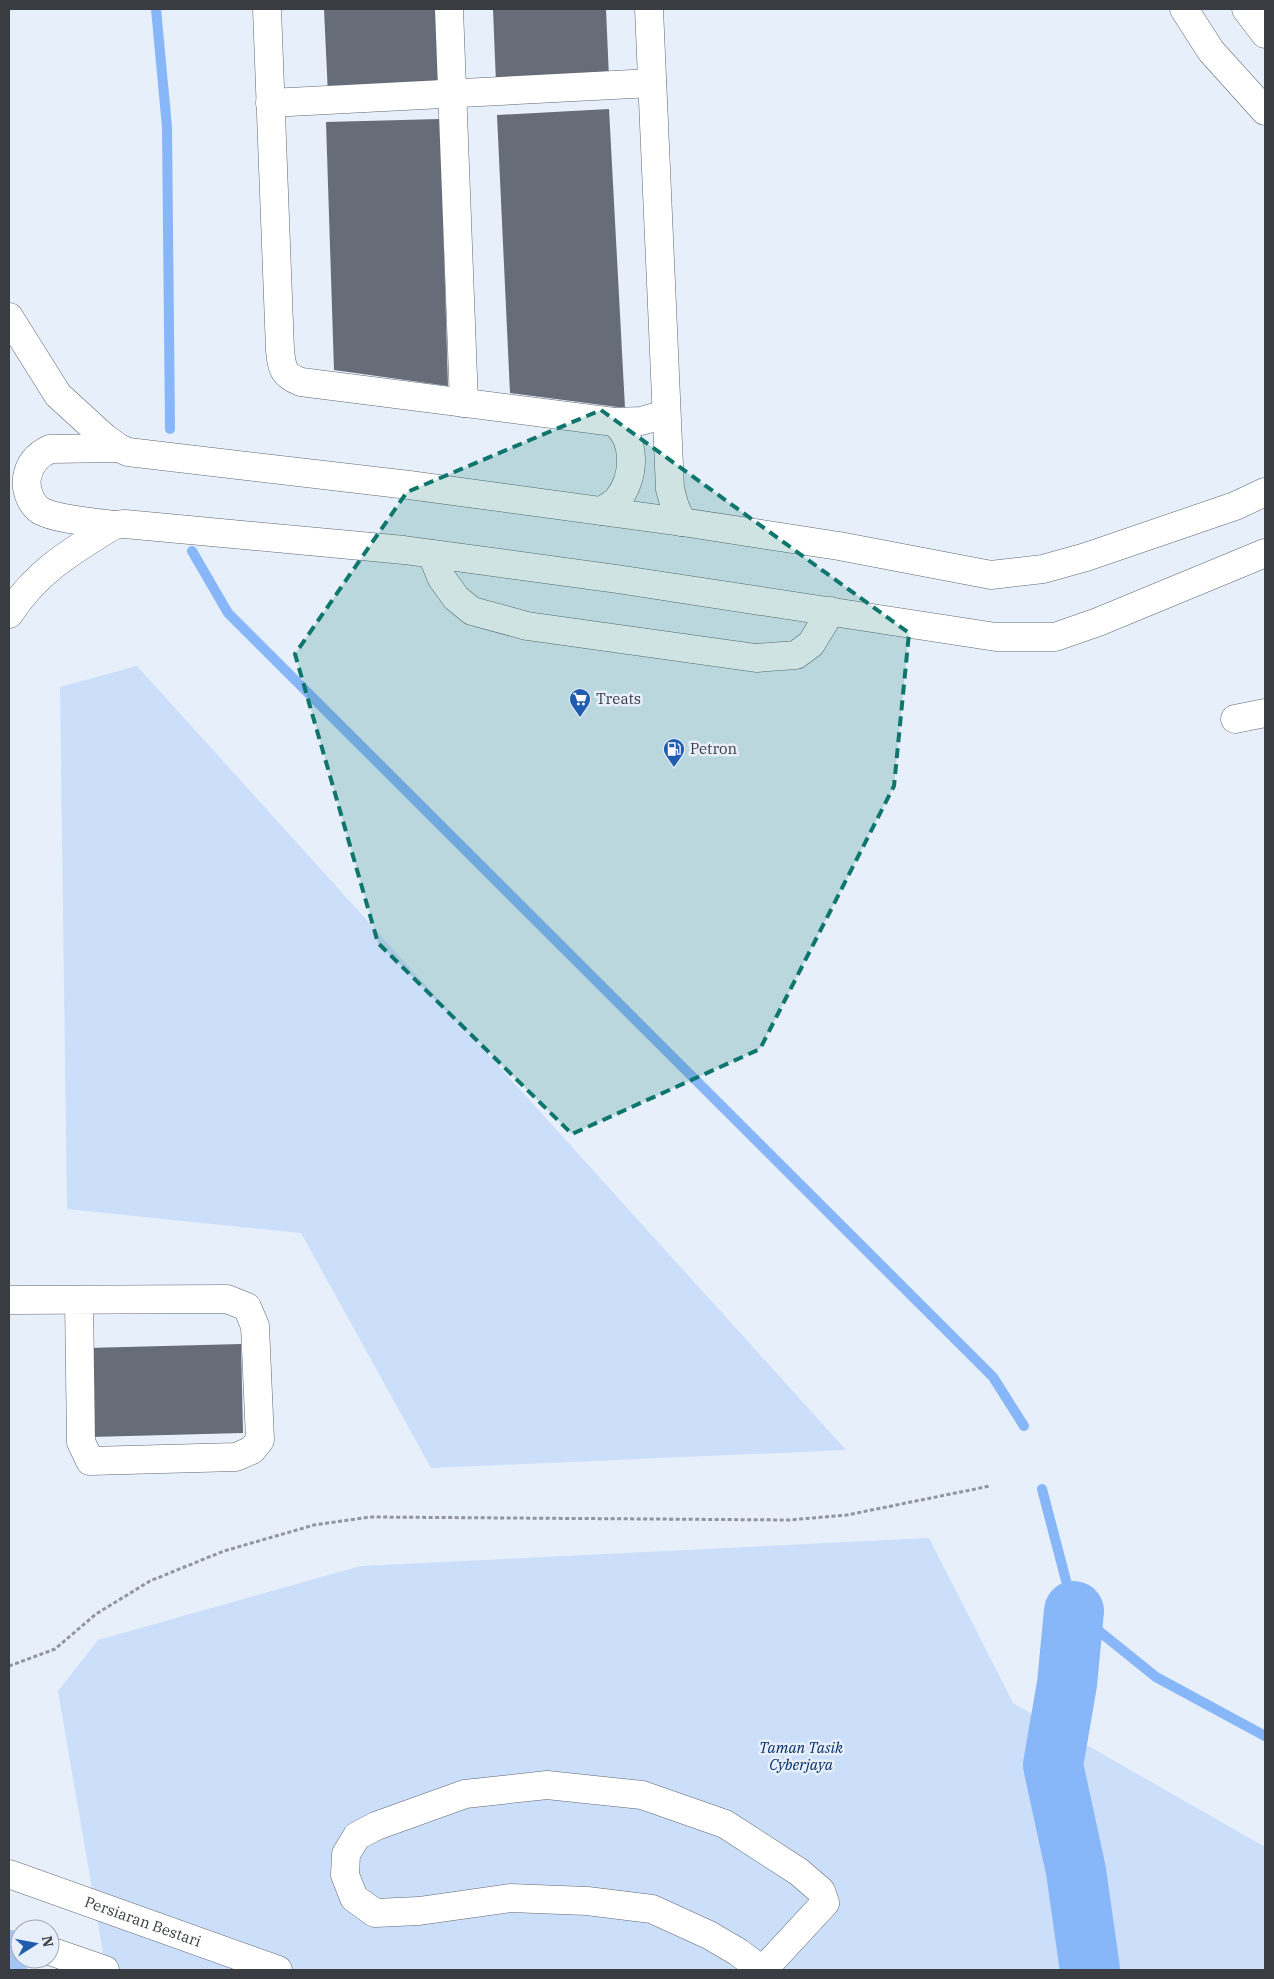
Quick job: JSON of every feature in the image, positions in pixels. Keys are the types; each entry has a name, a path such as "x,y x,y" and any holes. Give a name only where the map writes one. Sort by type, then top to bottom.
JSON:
{"main road":[{"path":"9,1942 14,1970"}],"street":[{"path":"267,9 281,368 290,378 302,382 614,422 641,421 666,414"},
{"path":"449,9 464,403"},
{"path":"649,9 670,489 682,522"},
{"path":"1184,9 1211,51 1265,111"},
{"path":"1246,9 1265,34"},
{"path":"270,103 652,83"},
{"path":"9,317 58,395 88,424 119,448 128,452 409,485 682,522 839,546 991,574 1043,570 1235,506 1265,492"},
{"path":"602,511 617,500 629,480 630,458 628,439 622,428 614,422"},
{"path":"119,448 50,448 41,453 29,468 26,484 29,497 40,511 65,518 114,525 125,524 432,554 831,611 996,637 1055,637 1098,622 1265,553"},
{"path":"9,614 16,603 44,572 114,525"},
{"path":"432,554 441,577 456,598 472,611 527,626 756,658 796,655 812,644 831,611"},
{"path":"1235,719 1265,714"},
{"path":"9,1300 227,1299 247,1307 255,1326 260,1440 252,1450 236,1457 90,1461 81,1442 79,1300"},
{"path":"547,1785 642,1795 725,1824 799,1872 821,1891 825,1903 762,1970 738,1952 709,1935 652,1909 587,1901 510,1898 419,1911 374,1913 354,1898 345,1875 346,1854 357,1836 376,1826 465,1794 547,1785"},
{"name":"Persiaran Bestari","path":"9,1874 278,1970"},
{"path":"60,1955 105,1970"}],"path":[{"path":"9,1666 55,1649 96,1614 150,1581 224,1551 314,1526 370,1517 789,1520 847,1515 990,1486"}],"highlighted area":[{"path":"601,410 909,633 894,786 760,1049 572,1134 378,943 295,654 407,492"}],"green space":[{"path":"137,666 846,1450 431,1468 301,1233 67,1209 60,687"},
{"name":"Taman Tasik Cyberjaya","path":"929,1538 1013,1703 1265,1847 1265,1970 106,1970 58,1691 98,1640 361,1566"}],"building":[{"path":"324,9 436,9 439,90 328,95"},
{"path":"493,9 606,9 609,78 496,83"},
{"path":"609,109 625,408 510,393 497,115"},
{"path":"440,119 448,386 334,370 326,122"},
{"path":"241,1344 243,1433 90,1437 87,1348"}],"waterway":[{"path":"156,9 167,127 170,429"},
{"path":"192,551 228,613 993,1377 1024,1426"},
{"path":"1042,1489 1074,1611 1156,1677 1265,1736"},
{"path":"1074,1611 1067,1684 1053,1765 1076,1871 1090,1970"}],"place":[{"name":"Treats","path":"580,718"},
{"name":"Petron","path":"674,768"}]}
